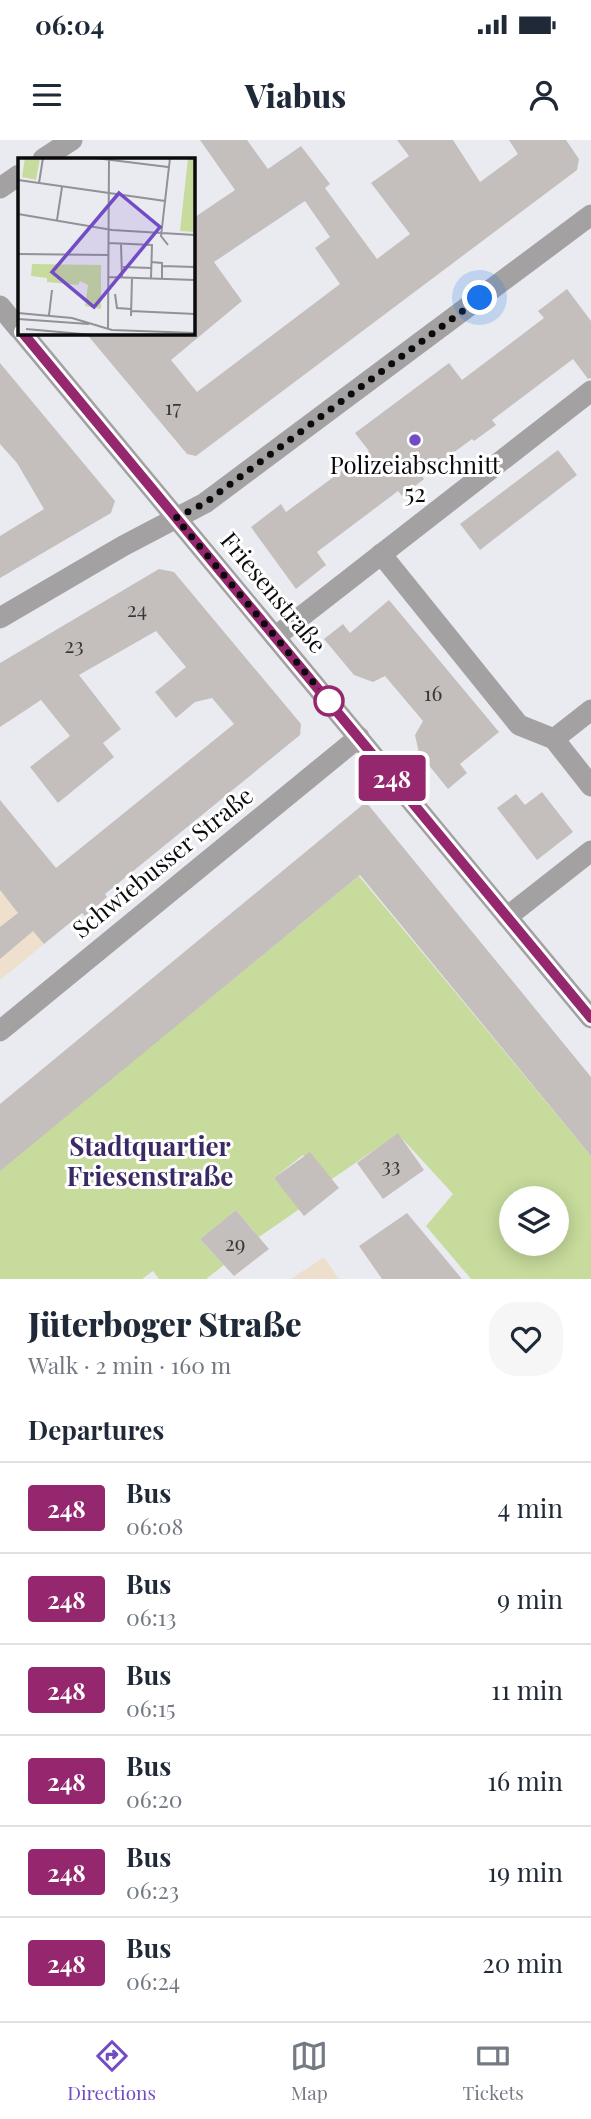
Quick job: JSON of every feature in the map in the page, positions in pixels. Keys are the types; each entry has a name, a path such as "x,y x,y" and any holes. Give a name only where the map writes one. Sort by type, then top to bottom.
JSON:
{"street":[{"path":"45,158 72,140"},
{"path":"0,188 18,176"},
{"path":"0,618 123,546 205,503 591,215"},
{"name":"Friesenstraße","path":"0,306 18,327"},
{"name":"Friesenstraße","path":"23,334 591,1018"},
{"path":"275,637 591,391"},
{"path":"381,554 519,726 554,739 591,786"},
{"path":"554,739 591,710"},
{"name":"Schwiebusser Straße","path":"0,1031 359,737"},
{"path":"506,917 591,851"}],"shaded area":[{"path":"0,890 44,944 0,980"},
{"path":"324,1257 339,1279 291,1279"}],"green space":[{"path":"359,876 591,1156 591,1279 471,1279 426,1226 453,1194 398,1134 326,1183 303,1155 274,1178 301,1208 259,1237 236,1210 200,1239 224,1265 206,1279 159,1279 153,1271 142,1279 0,1279 0,1169"}],"building":[{"path":"200,140 247,140 268,169 301,146 330,184 325,188 377,259 410,234 371,183 409,156 397,140 453,140 480,182 518,154 509,140 566,140 579,159 577,170 196,456 187,454 87,334 194,334 194,218 235,190","holes":["305,201 330,237 315,248 340,284 197,392 171,360 242,301 214,262"]},
{"name":"Polizeiabschnitt 52","path":"567,289 591,321 591,378 588,379 573,359 492,420 496,425 422,476 424,479 402,496 398,491 317,552 326,565 296,589 251,527 281,504 286,512 369,451 355,433 449,363 462,380 544,318 538,311"},
{"path":"0,363 115,501 111,513 0,578 0,536 44,509 17,463 0,444"},
{"path":"558,450 577,475 480,550 460,524"},
{"path":"159,569 174,572 301,724 300,735 105,894 107,897 85,916 82,913 44,944 33,931 0,959 0,927 18,913 0,890 0,800 56,868 234,724 212,698 195,702 176,718 155,692 186,667 156,631 79,675 121,729 103,743 114,757 58,803 30,767 70,736 41,700 0,727 0,663"},
{"path":"389,600 499,732 460,764 467,773 448,789 419,753 415,735 423,721 385,676 373,682 354,675 324,639 343,624 350,633"},
{"path":"542,792 573,832 537,860 497,808 516,794 525,805"},
{"path":"366,802 591,1077 591,1156 360,875 0,1171 0,1104"},
{"path":"398,1133 424,1170 383,1199 357,1163"},
{"path":"310,1152 339,1188 304,1216 274,1178"},
{"path":"236,1210 269,1249 234,1276 200,1239"},
{"path":"407,1213 462,1279 382,1279 359,1246"}],"bus line":[{"name":"248","path":"24,334 591,1018"}],"place":[{"name":"Polizeiabschnitt 52","path":"415,440"}],"district":[{"name":"Stadtquartier Friesenstraße","path":"150,1162"}],"route":[{"path":"329,701 176,518 205,503 480,298"}]}
